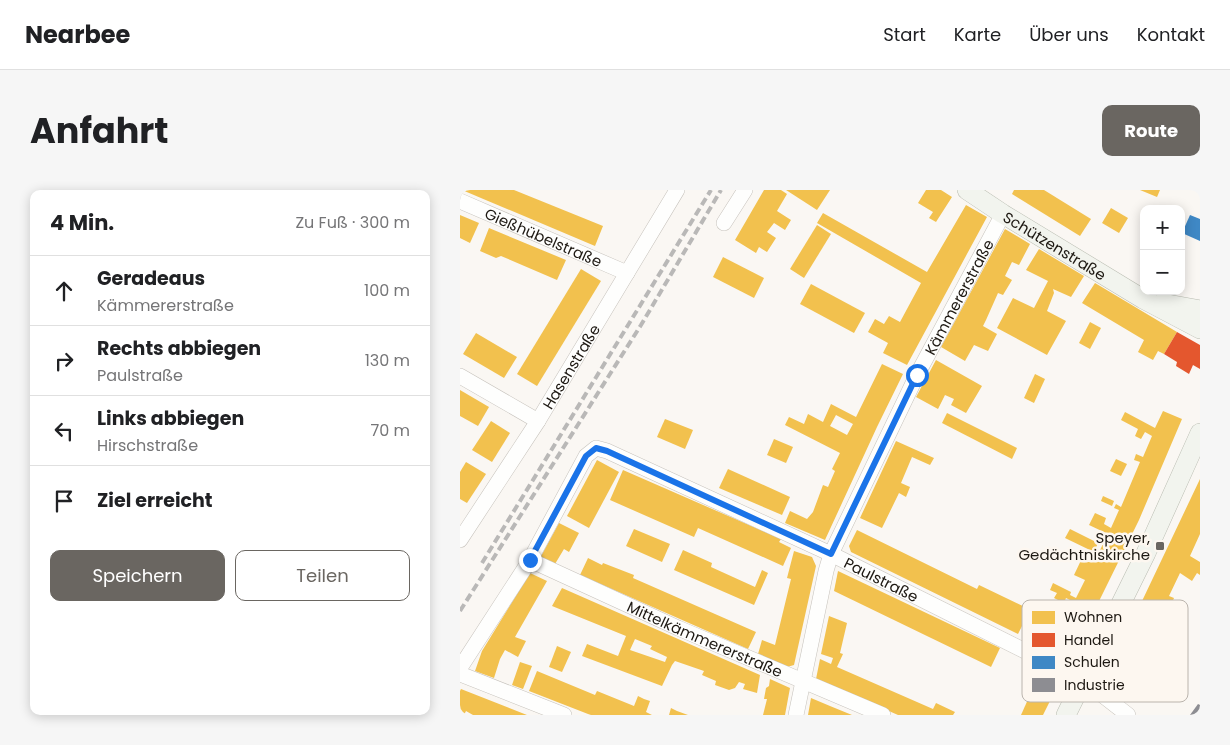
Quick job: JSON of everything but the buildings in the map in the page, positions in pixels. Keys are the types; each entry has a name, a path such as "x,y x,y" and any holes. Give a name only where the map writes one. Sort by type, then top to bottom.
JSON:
{"main road":[{"name":"Schützenstraße","path":"967,190 1143,299 1200,330"},
{"name":"Schützenstraße","path":"1143,299 1200,310"},
{"path":"1123,600 1200,433"},
{"path":"1066,715 1072,702"}],"street":[{"name":"Hasenstraße","path":"460,540 538,421 678,190"},
{"path":"724,224 745,190"},
{"name":"Gießhübelstraße","path":"460,201 627,272"},
{"name":"Kämmererstraße","path":"796,715 831,554 917,375 1004,214"},
{"path":"460,376 538,421"},
{"name":"Paulstraße","path":"530,560 586,456 596,448 607,451 831,554 1022,650"},
{"path":"460,668 530,560"},
{"name":"Mittelkämmererstraße","path":"530,560 678,628 883,715"},
{"path":"460,674 564,715"},
{"name":"Paulstraße","path":"1111,702 1128,715"}],"railway":[{"path":"482,563 711,190"},
{"path":"460,611 641,325 721,190"}],"place":[{"name":"Speyer, Gedächtniskirche","path":"1160,546"}],"route":[{"path":"530,560 586,456 596,448 607,451 831,554 917,375"}]}
